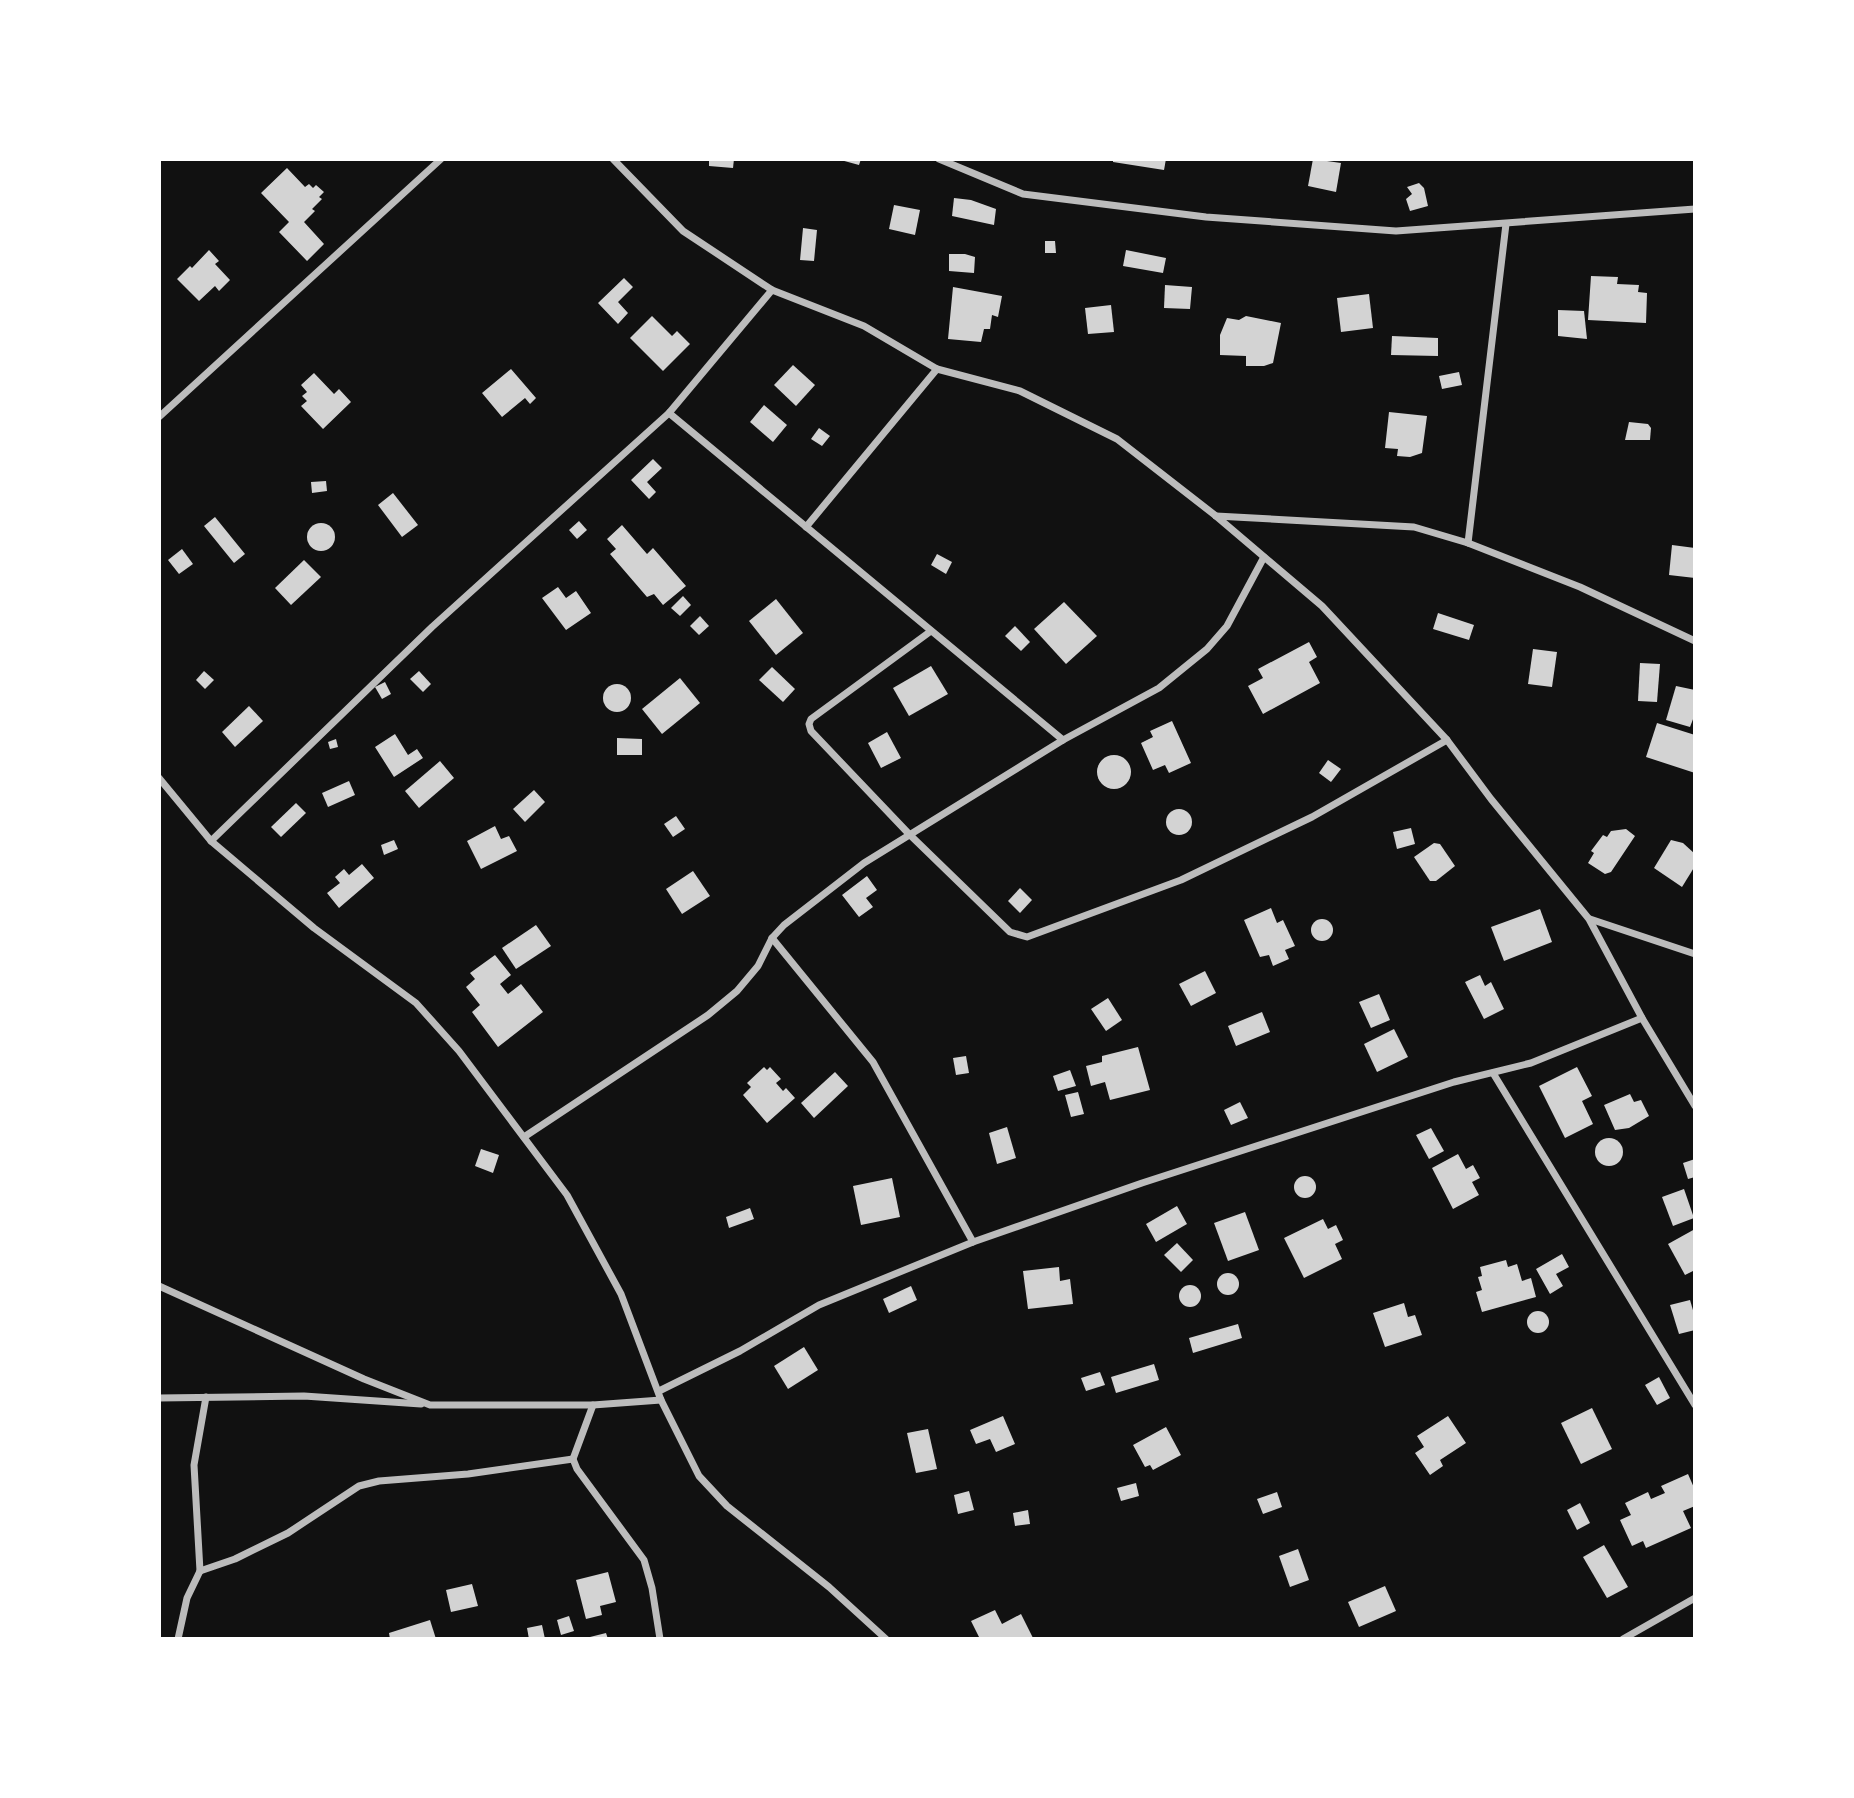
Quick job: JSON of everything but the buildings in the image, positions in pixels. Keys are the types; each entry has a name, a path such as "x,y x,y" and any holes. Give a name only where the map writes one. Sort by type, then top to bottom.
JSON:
{"street":[{"path":"159,418 442,159"},
{"path":"613,159 683,231 772,290 864,326 937,369 1020,391 1117,439 1216,516 1322,606 1447,740 1490,799 1589,919 1642,1018 1695,1106"},
{"path":"939,159 1023,194 1206,217 1396,231 1695,209"},
{"path":"1468,543 1506,224"},
{"path":"211,841 432,627 669,413 772,290"},
{"path":"806,527 937,369"},
{"path":"669,413 1063,740"},
{"path":"1216,516 1414,527 1468,543 1580,587 1695,641"},
{"path":"524,1137 708,1015 737,991 758,966 772,938 784,925 864,863 1063,740 1159,688 1207,649 1227,625 1264,558"},
{"path":"931,631 811,719 811,731 909,834 1010,932 1027,937 1181,880 1312,817 1447,740"},
{"path":"159,778 211,841 314,928 416,1003 459,1051 566,1195 621,1294 660,1396 699,1476 727,1506 829,1587 886,1639"},
{"path":"1589,919 1695,954"},
{"path":"772,938 873,1062 973,1242"},
{"path":"159,1398 304,1396 430,1405 593,1405 660,1396 819,1305 973,1242 1142,1183 1454,1082 1531,1063 1642,1018"},
{"path":"1493,1073 1695,1405"},
{"path":"159,1286 364,1379 430,1405"},
{"path":"178,1639 187,1598 200,1571 194,1465 206,1397"},
{"path":"593,1405 572,1459 644,1560 652,1588 660,1639"},
{"path":"200,1571 235,1559 288,1533 359,1486 379,1481 468,1475 572,1459"},
{"path":"1623,1639 1695,1598"}]}
